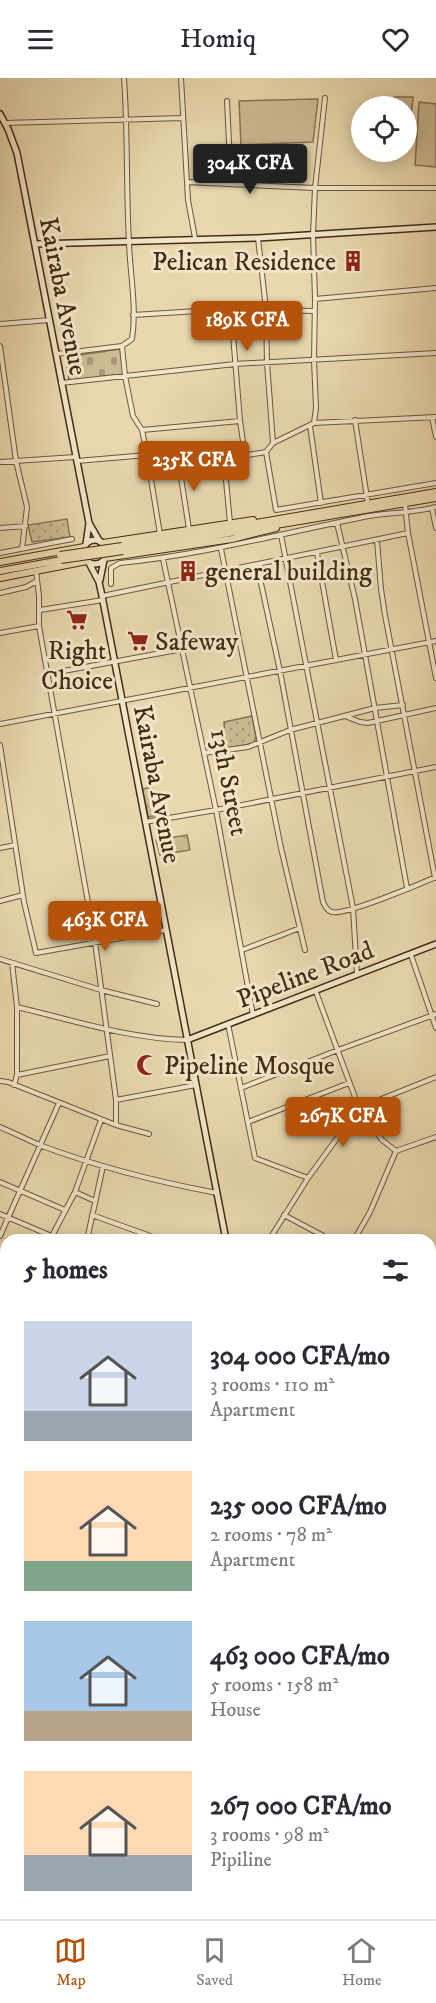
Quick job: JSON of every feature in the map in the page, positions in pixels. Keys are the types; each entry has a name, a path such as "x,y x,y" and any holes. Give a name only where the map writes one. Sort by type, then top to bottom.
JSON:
{"main road":[{"path":"101,543 266,518 278,522 436,492"},
{"path":"0,564 436,498"},
{"path":"104,559 232,539 269,531 278,522"},
{"path":"0,571 265,524"},
{"path":"0,564 85,545"},
{"path":"0,578 88,562"}],"street":[{"path":"56,354 122,346 132,339 124,78"},
{"path":"181,78 188,200 195,238"},
{"path":"321,503 312,425 316,408 313,234 324,98"},
{"path":"228,102 231,183"},
{"name":"Kairaba Avenue","path":"0,114 17,153 88,523"},
{"path":"5,123 183,117"},
{"path":"187,182 315,188 436,188"},
{"path":"35,244 258,238 436,227"},
{"path":"258,238 266,309 267,363 273,443"},
{"path":"315,298 436,288"},
{"path":"133,315 231,309 314,311"},
{"path":"231,309 245,455"},
{"path":"0,324 50,320"},
{"path":"0,346 16,461 27,507 22,549"},
{"path":"122,346 133,416 142,430 160,534"},
{"path":"61,383 235,364 436,353"},
{"path":"0,462 147,455 176,460 224,459 266,452 273,443 312,425 355,420 434,417 436,437"},
{"path":"355,420 368,504"},
{"path":"142,430 240,421"},
{"path":"266,452 276,510 436,483"},
{"path":"224,459 230,523"},
{"path":"176,460 180,471 189,529"},
{"path":"405,504 408,533 436,678"},
{"path":"111,584 109,572 115,565 221,549 377,514 406,513 434,508 436,528"},
{"path":"88,523 106,550 99,582"},
{"path":"88,523 83,554 99,582"},
{"path":"337,523 365,654 408,888"},
{"path":"0,528 26,526"},
{"path":"40,610 408,533"},
{"path":"281,535 353,908 357,976"},
{"path":"0,553 72,539"},
{"path":"85,545 93,540 101,543"},
{"path":"257,565 280,671 323,902 327,909 335,913 436,878 381,589 377,540"},
{"path":"221,549 305,950"},
{"path":"317,553 336,660"},
{"path":"88,562 97,564 104,559"},
{"name":"13th Street","path":"163,559 216,810 253,1015"},
{"path":"36,571 40,610 39,626 95,942 116,1100 116,1125"},
{"path":"0,593 26,587 37,580"},
{"name":"Kairaba Avenue","path":"99,582 225,1234"},
{"path":"0,633 39,626"},
{"path":"0,724 436,641"},
{"path":"47,674 183,649"},
{"path":"203,753 248,747 291,730 375,708 403,705"},
{"path":"345,716 360,722 377,722 436,708"},
{"path":"0,745 23,895 36,953 166,930"},
{"path":"145,822 436,767"},
{"path":"0,793 7,792"},
{"path":"0,848 15,845"},
{"path":"0,901 23,895"},
{"path":"242,950 300,928"},
{"name":"Pipeline Road","path":"187,1040 436,944"},
{"path":"411,955 434,1015 436,1028"},
{"path":"0,959 101,990 157,1004"},
{"path":"12,963 17,1007 17,1075 14,1085"},
{"path":"316,992 359,1108 382,1140 396,1151"},
{"path":"17,1007 106,1028 169,1040 187,1040"},
{"path":"241,1088 434,1015"},
{"path":"228,1024 255,1158 308,1178"},
{"path":"17,1075 110,1056"},
{"path":"272,1234 308,1178 359,1108 436,1077"},
{"path":"0,1082 14,1085 101,1120 149,1134"},
{"path":"248,1122 349,1083"},
{"path":"116,1100 196,1085"},
{"path":"1,1234 59,1103"},
{"path":"53,1234 75,1192 101,1120"},
{"path":"0,1127 87,1162 168,1184 217,1193"},
{"path":"357,1234 370,1212 396,1151 436,1137"},
{"path":"88,1234 103,1166"},
{"path":"0,1182 65,1210"},
{"path":"75,1192 95,1201"},
{"path":"0,1214 41,1234"},
{"path":"92,1215 145,1234"},
{"path":"284,1215 320,1234"}],"green space":[{"path":"318,99 313,142 241,145 239,101"},
{"path":"419,102 436,104 436,167 415,165 417,162"},
{"path":"120,349 124,374 69,381 66,357"},
{"path":"67,519 70,537 32,542 28,525"},
{"path":"252,716 256,736 254,743 226,749 224,722"},
{"path":"152,787 158,815 148,817 142,789"},
{"path":"187,835 190,850 160,855 156,840"}],"place":[{"name":"Pelican Residence","path":"353,261"},
{"name":"general building","path":"188,571"},
{"name":"Right Choice","path":"77,620"},
{"name":"Safeway","path":"138,641"},
{"name":"Pipeline Mosque","path":"147,1065"}]}
